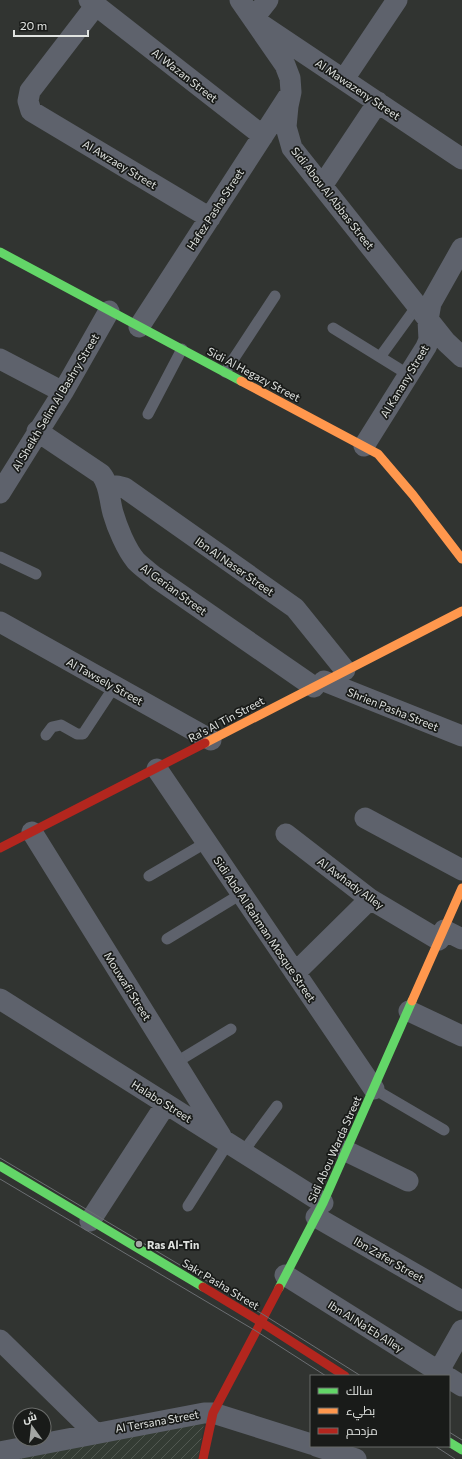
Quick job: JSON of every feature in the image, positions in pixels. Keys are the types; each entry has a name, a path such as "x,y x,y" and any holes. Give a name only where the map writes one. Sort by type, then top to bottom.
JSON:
{"street":[{"name":"Sidi Abou Al Abbas Street","path":"240,0 286,65 290,78 291,92 286,127 292,148 446,342 462,357"},
{"path":"253,19 268,0"},
{"path":"344,79 397,0"},
{"name":"Al Awzaey Street","path":"93,2 30,91 28,101 31,111 210,218"},
{"name":"Al Wazan Street","path":"93,2 262,136"},
{"name":"Al Mawazeny Street","path":"253,19 462,159"},
{"name":"Hafez Pasha Street","path":"139,327 291,92"},
{"path":"322,186 378,102"},
{"name":"Al Kanany Street","path":"364,446 409,375 429,340 423,313 431,303 462,248"},
{"name":"Sidi Al Hegazy Street","path":"0,252 378,454 413,495 462,559"},
{"name":"Al Sheikh Selim Al Bashry Street","path":"0,493 62,392 109,311"},
{"path":"0,359 62,392"},
{"name":"Al Gerian Street","path":"37,431 101,474 108,486 116,520 123,539 136,560 155,577 319,684"},
{"name":"Ibn Al Naser Street","path":"108,486 125,488 295,608 345,670"},
{"name":"Ra's Al Tin Street","path":"2,844 32,832 157,769 345,670 462,611"},
{"name":"Al Tawsely Street","path":"1,624 210,740"},
{"name":"Shrien Pasha Street","path":"319,684 462,736"},
{"name":"Sidi Abd Al Rahman Mosque Street","path":"157,769 374,1089"},
{"path":"365,818 462,870"},
{"name":"Mouwafi Street","path":"32,832 176,1063 232,1145"},
{"name":"Al Awhady Alley","path":"286,834 370,899 448,936"},
{"name":"Sidi Abou Warda Street","path":"203,1459 213,1413 320,1210 409,1011 448,936 462,890"},
{"path":"295,973 370,899"},
{"name":"Halabo Street","path":"1,1003 232,1145 320,1210"},
{"path":"409,1011 462,1036"},
{"path":"90,1220 166,1104"},
{"path":"346,1151 408,1181"},
{"name":"Sakr Pasha Street","path":"0,1166 261,1322 343,1375"},
{"name":"Ibn Zafer Street","path":"320,1210 462,1301"},
{"name":"Ibn Al Na'Eb Alley","path":"285,1275 442,1375"},
{"path":"442,1375 462,1330"},
{"path":"0,1340 95,1433"},
{"name":"Ibn Al Na'Eb Alley","path":"450,1379 462,1386"},
{"name":"Al Tersana Street","path":"0,1452 194,1414 213,1413 310,1444"},
{"path":"450,1443 462,1450"},
{"path":"319,1447 356,1459"}],"lane":[{"path":"225,372 275,296"},
{"path":"380,357 423,313"},
{"path":"333,328 409,375"},
{"path":"148,414 182,349"},
{"path":"0,556 36,574"},
{"path":"46,735 52,727 61,725 77,734 83,734 114,687"},
{"path":"149,876 207,842"},
{"path":"167,940 242,894"},
{"path":"176,1063 231,1030"},
{"path":"374,1089 444,1130"},
{"path":"188,1206 232,1145 277,1106"}],"shaded area":[{"path":"205,1417 198,1459 0,1459"}],"tram line":[{"path":"0,1158 264,1315 359,1375"},
{"path":"0,1179 256,1331 324,1375"},
{"path":"450,1433 462,1440"},
{"path":"437,1447 455,1459"}],"traffic: fast":[{"path":"0,252 241,381"},
{"path":"279,1288 323,1203 412,1001"},
{"path":"0,1166 203,1287"},
{"path":"450,1443 462,1450"}],"traffic: slow":[{"path":"241,381 378,454 413,495 462,559"},
{"path":"205,743 462,611"},
{"path":"412,1001 462,888"}],"traffic: jam":[{"path":"0,848 205,743"},
{"path":"203,1287 343,1375"},
{"path":"203,1459 213,1413 279,1288"}],"place":[{"name":"Ras Al-Tin","path":"139,1244"}]}
